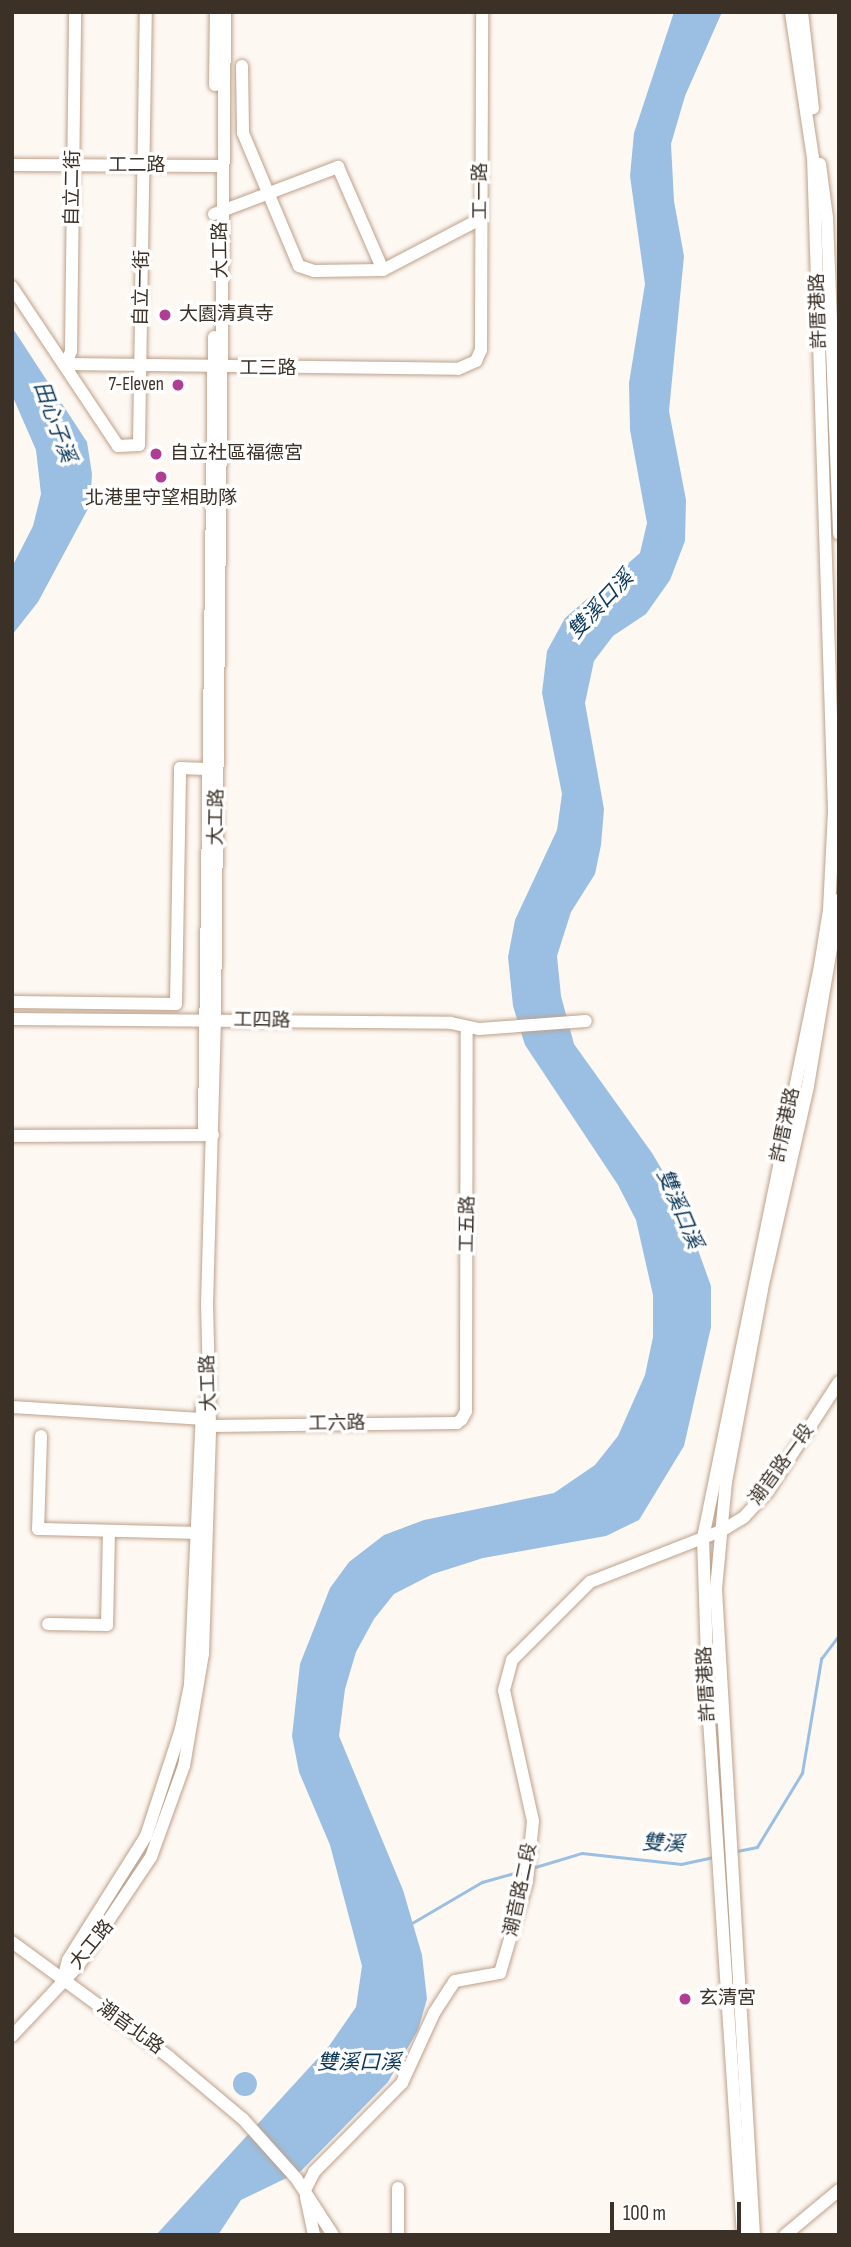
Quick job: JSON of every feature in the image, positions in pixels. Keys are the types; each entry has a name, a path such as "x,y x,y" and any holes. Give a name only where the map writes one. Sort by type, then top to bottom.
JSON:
{"street":[{"name":"自立二街","path":"66,364 71,351 75,12"},
{"name":"自立一街","path":"66,364 118,446 139,444 146,12"},
{"name":"大工路","path":"12,2036 62,1980 124,1902 167,1819 196,1715 203,1654 201,1533 206,1422 219,369 216,12"},
{"name":"大工路","path":"217,166 225,12"},
{"name":"工一路","path":"469,366 481,349 482,12"},
{"name":"許厝港路","path":"791,12 827,218 839,534"},
{"name":"許厝港路","path":"754,2235 722,1857 730,1840 712,1535 808,1086 829,935 834,810 833,542 813,134 802,12"},
{"path":"242,66 243,133 267,196 299,266 314,271 383,270 480,219"},
{"name":"工二路","path":"12,165 217,166"},
{"path":"217,213 338,167 383,270"},
{"path":"12,287 66,364"},
{"name":"工三路","path":"66,364 219,369 469,366"},
{"name":"大工路","path":"210,1020 205,797 219,369"},
{"path":"12,1002 176,1004 180,768 206,769"},
{"path":"180,796 205,797"},
{"name":"許厝港路","path":"743,2235 722,1857 712,1535 829,935 839,900"},
{"name":"工四路","path":"12,1018 451,1023 467,1029 583,1022"},
{"name":"工五路","path":"463,1419 467,1344 467,1029"},
{"path":"12,1136 209,1135"},
{"name":"潮音路一段","path":"712,1535 744,1517 768,1491 839,1382"},
{"name":"工六路","path":"12,1407 206,1422 457,1423 463,1419"},
{"path":"41,1436 37,1529 201,1533"},
{"path":"47,1624 107,1625 109,1531"},
{"name":"潮音路二段","path":"305,2190 314,2172 402,2083 434,2013 456,1981 500,1973 527,1881 533,1821 504,1690 512,1660 590,1582 712,1535"},
{"name":"潮音北路","path":"12,1942 169,2057 243,2119 296,2178 333,2235"},
{"path":"398,2188 398,2235"},
{"path":"305,2190 314,2235"},
{"path":"785,2235 839,2190"}],"water":[{"name":"雙溪口溪","path":"674,12 722,12 685,96 671,144 674,201 684,256 669,411 686,500 685,541 670,580 646,614 613,636 594,661 585,703 604,809 601,845 595,874 571,912 557,956 561,996 574,1044 652,1153 680,1200 711,1286 711,1327 684,1446 639,1520 606,1536 483,1558 433,1574 394,1594 374,1619 356,1652 345,1689 339,1736 403,1890 422,1955 427,1999 418,2030 388,2082 301,2171 241,2200 218,2235 156,2235 329,2046 356,2007 362,1966 330,1845 299,1772 292,1736 300,1664 330,1588 349,1562 384,1535 424,1520 554,1493 595,1465 618,1436 645,1375 653,1337 653,1295 636,1220 618,1185 525,1045 513,1006 508,957 515,920 557,830 562,794 542,693 547,651 565,618 640,553 647,523 630,430 629,383 645,284 630,176 634,133"},
{"name":"田心子溪","path":"12,327 87,442 92,474 90,505 38,602 12,635 12,567 33,526 41,494 36,450 12,395"},
{"path":"245,2072 253,2076 257,2084 253,2092 245,2096 237,2092 233,2084 237,2076"}],"waterway":[{"name":"雙溪","path":"737,1851 757,1847 802,1773 821,1659 839,1635"},
{"name":"雙溪","path":"532,1868 582,1853 681,1864 714,1857"},
{"name":"雙溪","path":"412,1923 482,1882 525,1870"}],"place":[{"name":"大園清真寺","path":"165,315"},
{"name":"7-Eleven","path":"178,385"},
{"name":"自立社區福德宮","path":"156,454"},
{"name":"北港里守望相助隊","path":"161,477"},
{"name":"玄清宮","path":"685,1999"}]}
